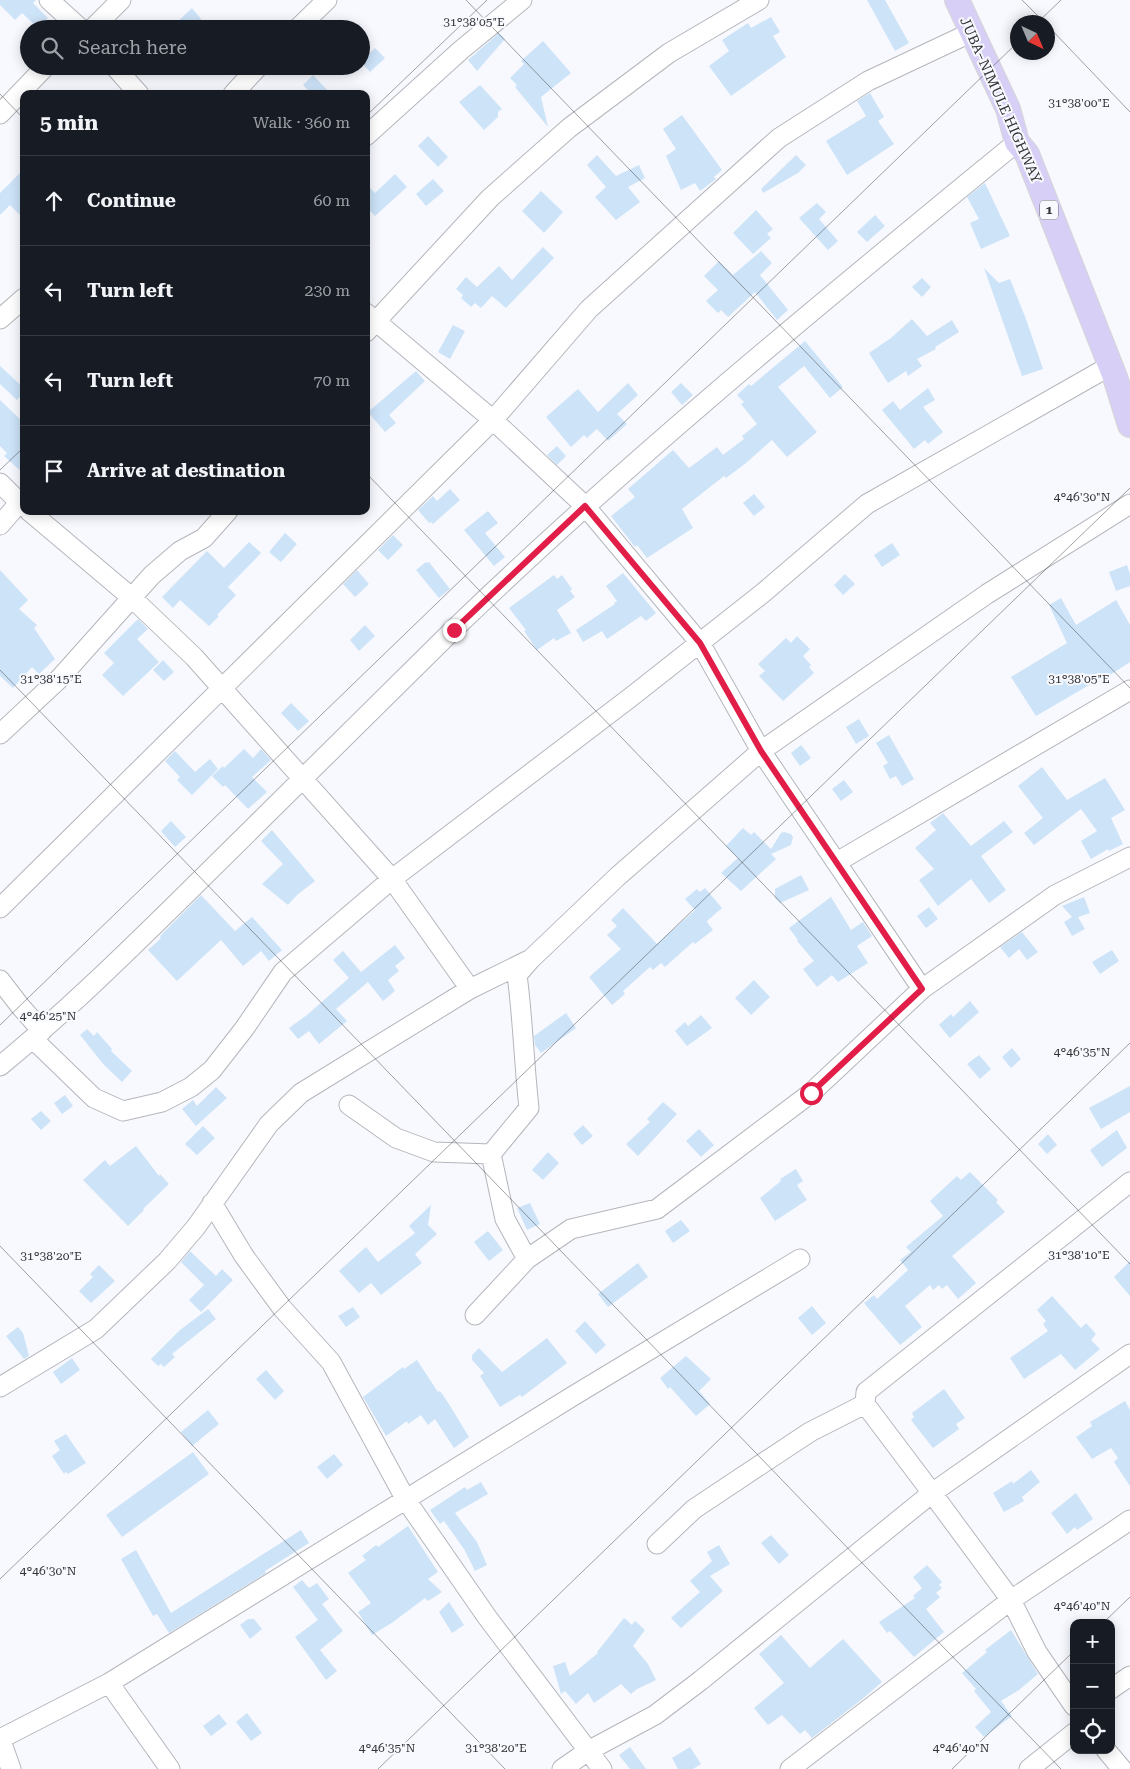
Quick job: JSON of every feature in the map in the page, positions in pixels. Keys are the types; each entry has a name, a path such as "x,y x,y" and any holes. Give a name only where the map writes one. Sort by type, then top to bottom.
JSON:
{"main road":[{"name":"JUBA–NIMULE HIGHWAY","path":"957,0 1008,109 1017,142 1027,154 1110,366 1130,425"}],"street":[{"path":"49,0 70,20"},
{"path":"101,20 121,0"},
{"path":"306,20 327,0"},
{"path":"370,132 461,50 522,0"},
{"path":"759,0 669,53 569,128 490,198 370,322 493,420 585,506 700,643 761,751 838,862 922,989"},
{"path":"0,908 493,420 589,309 779,138 868,81 972,32"},
{"path":"23,90 37,75"},
{"path":"122,75 135,90"},
{"path":"237,90 251,75"},
{"path":"0,114 20,93"},
{"path":"0,1066 110,968 454,630 585,506 785,333 1017,142"},
{"path":"0,319 20,302"},
{"path":"0,980 37,1035 94,1098 123,1111 162,1102 191,1087 212,1070 244,1029 282,972 392,879 631,697 763,593 867,504 1110,366"},
{"path":"0,484 20,503"},
{"path":"491,1154 529,1108 524,1068 521,1002 517,975 531,959 617,877 761,751 987,594 1130,504"},
{"path":"0,525 20,510"},
{"path":"34,515 131,597 194,657 392,879 470,989"},
{"path":"0,734 59,679 152,575 180,551 204,538 224,515"},
{"path":"838,862 1130,690"},
{"path":"475,1315 527,1259 571,1229 657,1209 811,1093 922,989 1055,895 1130,858"},
{"path":"0,1387 96,1329 166,1261 196,1227 269,1124 301,1093 470,989 531,959"},
{"path":"349,1105 396,1138 434,1152 491,1154"},
{"path":"491,1154 505,1220 527,1259"},
{"path":"1070,1700 1037,1652 1010,1600 865,1404 866,1392 1130,1182"},
{"path":"212,1203 244,1256 282,1308 331,1362 406,1500 486,1617 602,1769"},
{"path":"11,1769 0,1739 109,1683 573,1396 800,1259"},
{"path":"562,1769 588,1751 655,1714 700,1682 932,1493 1130,1354"},
{"path":"657,1544 694,1509 810,1432 865,1404"},
{"path":"790,1769 1010,1600 1130,1520"},
{"path":"1115,1686 1130,1676"},
{"path":"109,1683 170,1769"},
{"path":"1028,1769 1070,1736"},
{"path":"1109,1754 1122,1769"}],"building":[{"path":"0,0 36,0 33,3 48,18 46,20 29,20 22,13 15,20 0,5"},
{"path":"867,0 885,0 909,43 895,51"},
{"path":"192,8 202,20 179,20"},
{"path":"771,17 780,32 773,36 786,57 731,96 709,66 729,51 722,40 748,23 751,28"},
{"path":"499,33 505,39 477,71 468,60"},
{"path":"543,41 571,73 541,97 548,127 515,87 517,85 510,78 524,64 521,61"},
{"path":"375,48 385,58 370,72 370,53"},
{"path":"313,75 327,90 308,90 303,85"},
{"path":"480,85 502,109 498,112 498,117 484,130 459,102"},
{"path":"870,93 884,117 878,121 894,144 847,175 826,141 866,116 857,101"},
{"path":"682,115 722,170 714,177 716,179 700,191 695,183 681,190 666,156 676,149 663,129"},
{"path":"428,136 448,157 438,167 418,146"},
{"path":"597,155 616,176 639,165 645,178 628,187 640,202 616,220 595,197 606,187 587,165"},
{"path":"796,155 806,165 798,173 763,193 761,189"},
{"path":"20,173 20,215 10,205 0,215 0,193"},
{"path":"395,174 407,187 375,216 370,211 370,188 375,193"},
{"path":"433,179 444,191 426,206 416,194"},
{"path":"985,183 1010,236 981,249 970,223 979,219 967,197"},
{"path":"541,191 563,212 544,233 522,211"},
{"path":"817,203 826,212 819,219 838,241 828,250 799,218"},
{"path":"756,210 773,229 767,234 771,238 753,254 733,233"},
{"path":"875,215 885,226 867,242 857,232"},
{"path":"543,247 554,258 506,308 492,296 481,308 475,303 471,307 461,298 463,295 456,289 466,277 477,287 499,266 512,280"},
{"path":"761,251 772,263 760,275 788,310 777,320 755,292 728,317 721,310 718,313 706,301 718,290 704,276 719,261 733,275"},
{"path":"984,268 999,283 1010,279 1043,369 1022,376"},
{"path":"922,278 931,287 922,297 912,287"},
{"path":"912,319 927,336 952,320 959,332 935,347 936,349 917,359 922,366 908,376 906,371 888,383 869,353 891,338"},
{"path":"453,325 465,331 450,359 438,352"},
{"path":"805,341 843,387 830,398 804,366 778,387 817,432 787,457 772,440 746,463 726,478 724,476 682,509 693,528 647,558 637,545 635,547 611,516 635,497 628,489 673,450 689,468 717,447 723,455 744,439 742,436 757,424 741,404 744,402 737,395 749,384 751,386"},
{"path":"0,366 20,384 20,397 17,400 0,384"},
{"path":"416,371 425,381 389,415 396,423 385,432 370,414 370,410"},
{"path":"628,383 638,395 617,414 627,424 608,441 597,429 587,438 584,435 571,447 546,417 578,389 598,412"},
{"path":"681,383 693,395 682,405 671,392"},
{"path":"928,388 935,400 923,407 943,432 928,444 925,440 914,449 882,410 893,401 900,410"},
{"path":"0,400 20,419 20,470 4,456 7,453 0,446"},
{"path":"557,446 566,456 557,465 547,455"},
{"path":"450,489 460,500 433,524 429,523 418,510 433,496 437,501"},
{"path":"754,494 765,507 754,516 743,503"},
{"path":"488,511 498,523 485,533 505,557 494,566 464,530"},
{"path":"285,533 297,544 281,562 269,552"},
{"path":"393,535 403,545 388,560 378,550"},
{"path":"249,542 261,553 228,587 236,595 209,626 180,600 173,608 162,597 207,551 224,568"},
{"path":"892,543 900,555 882,567 874,555"},
{"path":"426,562 429,562 450,589 439,598 416,570"},
{"path":"1127,565 1130,574 1130,586 1116,591 1109,572"},
{"path":"0,570 28,600 19,609 37,625 34,628 55,659 39,674 32,667 13,688 0,676"},
{"path":"357,570 369,584 355,597 343,584"},
{"path":"623,573 656,613 646,621 641,616 607,639 602,631 583,642 576,630 615,604 617,601 606,586"},
{"path":"845,574 855,584 843,595 834,585"},
{"path":"554,575 557,579 562,575 575,597 557,610 571,633 556,641 554,638 537,650 524,631 526,630 509,608"},
{"path":"1061,598 1076,625 1116,600 1130,625 1130,662 1104,679 1103,677 1036,716 1011,677 1067,643 1049,605"},
{"path":"138,619 148,629 137,639 159,662 123,696 102,675 114,663 104,653"},
{"path":"365,625 375,636 359,651 350,640"},
{"path":"797,636 810,649 803,656 811,665 809,667 814,673 783,701 759,676 765,671 758,664 786,638 791,643"},
{"path":"163,660 174,672 164,681 153,670"},
{"path":"291,703 309,721 298,731 281,713"},
{"path":"859,719 869,736 856,744 846,727"},
{"path":"889,735 914,779 902,786 896,776 890,779 883,766 888,763 876,743"},
{"path":"801,745 811,758 800,766 791,753"},
{"path":"244,749 253,758 261,749 271,760 252,777 267,792 248,809 225,785 223,787 212,776 223,766 224,768"},
{"path":"175,751 195,772 210,759 218,769 192,795 177,780 180,777 165,761"},
{"path":"1042,767 1067,800 1105,778 1125,810 1111,818 1123,844 1109,851 1108,849 1091,859 1081,841 1097,831 1081,809 1034,845 1024,833 1043,818 1018,786"},
{"path":"844,780 853,792 841,801 832,789"},
{"path":"943,813 971,846 1004,821 1013,832 981,856 1006,890 989,903 971,879 938,906 919,880 934,869 915,848 936,830 930,823"},
{"path":"171,821 186,837 175,847 161,831"},
{"path":"743,828 751,835 754,832 771,849 781,833 791,834 793,837 791,845 771,854 776,859 741,891 721,873 738,858 726,846"},
{"path":"272,830 315,881 288,905 262,884 283,864 261,841"},
{"path":"801,875 809,890 780,903 775,898 775,889"},
{"path":"705,888 722,908 707,922 713,930 695,944 693,942 665,967 661,963 653,970 650,967 623,991 625,994 612,1005 589,977 621,949 607,935 617,926 611,920 623,908 657,944 695,910 685,899 697,889 700,892"},
{"path":"201,895 235,931 252,917 282,950 269,961 261,951 243,966 221,940 177,981 148,950"},
{"path":"831,897 851,930 863,922 872,936 857,946 868,963 838,982 832,975 817,987 803,969 814,961 789,928"},
{"path":"1084,897 1090,913 1078,917 1085,929 1072,936 1064,922 1072,917 1062,906"},
{"path":"929,907 938,919 926,928 917,916"},
{"path":"1022,932 1038,952 1027,960 1019,949 1009,958 1000,947"},
{"path":"395,945 405,958 395,966 399,971 388,980 395,991 383,1001 368,982 336,1009 347,1021 319,1044 309,1031 298,1039 289,1028 307,1015 349,978 333,960 343,951 361,972"},
{"path":"1112,950 1119,961 1100,974 1092,962"},
{"path":"754,980 770,997 751,1015 735,998"},
{"path":"970,1001 979,1012 950,1038 939,1025 951,1014 953,1017"},
{"path":"566,1013 576,1028 541,1053 535,1045 534,1036"},
{"path":"701,1015 712,1028 687,1046 675,1031 685,1022 688,1026"},
{"path":"87,1029 94,1036 97,1032 112,1049 111,1051 132,1071 122,1082 104,1065 80,1035"},
{"path":"1012,1048 1021,1059 1011,1068 1002,1057"},
{"path":"979,1055 991,1069 980,1079 967,1064"},
{"path":"1130,1086 1130,1112 1101,1129 1089,1108"},
{"path":"216,1087 227,1098 196,1126 182,1109 193,1100 197,1106"},
{"path":"65,1095 73,1106 62,1114 54,1103"},
{"path":"663,1102 677,1114 638,1156 626,1144 650,1122 647,1119"},
{"path":"41,1111 51,1121 41,1130 31,1119"},
{"path":"583,1125 593,1136 582,1145 573,1134"},
{"path":"203,1126 215,1138 197,1155 185,1144"},
{"path":"699,1129 714,1145 701,1157 686,1141"},
{"path":"1117,1130 1127,1148 1102,1167 1090,1150"},
{"path":"1048,1134 1057,1145 1047,1154 1038,1144"},
{"path":"136,1146 159,1176 160,1174 169,1184 128,1226 83,1180 105,1160 110,1166"},
{"path":"548,1152 559,1163 543,1180 532,1170"},
{"path":"796,1169 803,1181 797,1185 807,1200 775,1221 760,1198 781,1181 780,1179"},
{"path":"970,1172 998,1200 996,1202 1005,1212 952,1256 976,1283 958,1299 947,1285 942,1289 939,1285 933,1290 930,1285 905,1306 922,1327 900,1345 864,1303 874,1295 877,1299 908,1270 900,1260 911,1252 906,1247 943,1216 930,1201 957,1176 961,1180"},
{"path":"530,1203 540,1224 527,1230 517,1208"},
{"path":"431,1205 428,1225 437,1234 415,1254 422,1263 381,1295 371,1283 359,1293 339,1271 366,1247 378,1262 415,1233 409,1226"},
{"path":"681,1220 690,1231 673,1243 665,1231"},
{"path":"488,1231 503,1250 489,1261 474,1242"},
{"path":"190,1251 216,1276 222,1269 233,1280 201,1312 189,1300 204,1285 181,1262"},
{"path":"1130,1261 1130,1296 1114,1277"},
{"path":"638,1263 648,1277 608,1307 598,1294"},
{"path":"99,1265 115,1281 91,1303 79,1291 93,1277 90,1274"},
{"path":"1052,1296 1081,1328 1086,1323 1096,1334 1091,1340 1100,1349 1075,1370 1061,1354 1024,1379 1010,1358 1048,1331 1043,1324 1046,1321 1037,1310"},
{"path":"812,1306 826,1323 812,1335 798,1318"},
{"path":"353,1307 360,1317 346,1327 338,1316"},
{"path":"208,1309 216,1319 172,1354 175,1357 164,1367 161,1364 158,1366 151,1359 180,1330"},
{"path":"585,1321 606,1345 596,1354 575,1331"},
{"path":"18,1327 23,1333 29,1356 24,1359 6,1336"},
{"path":"547,1338 567,1363 522,1397 520,1395 500,1407 480,1376 484,1373 472,1360 472,1355 479,1348 502,1372"},
{"path":"686,1356 711,1379 699,1391 710,1404 696,1416 670,1387 668,1389 660,1378"},
{"path":"72,1358 80,1370 61,1384 53,1372"},
{"path":"417,1360 438,1392 440,1391 447,1401 469,1437 454,1448 435,1419 428,1425 421,1415 408,1424 407,1421 386,1436 363,1397 403,1367 404,1369"},
{"path":"266,1370 284,1391 275,1400 256,1379"},
{"path":"944,1389 965,1418 956,1424 959,1429 933,1448 911,1420 914,1417 912,1413"},
{"path":"1125,1401 1130,1410 1130,1486 1114,1462 1118,1458 1111,1448 1092,1459 1076,1437 1092,1426 1090,1422"},
{"path":"208,1410 219,1424 192,1446 181,1432"},
{"path":"66,1434 86,1463 68,1474 66,1472 64,1474 52,1456 60,1450 54,1441"},
{"path":"193,1452 209,1474 122,1537 106,1515"},
{"path":"334,1454 343,1465 327,1479 317,1467"},
{"path":"1031,1470 1040,1482 1022,1497 1024,1501 1004,1512 993,1493 1012,1481 1013,1484"},
{"path":"481,1482 488,1494 455,1513 477,1542 487,1565 475,1571 464,1549 444,1521 440,1524 430,1510 465,1487 467,1490"},
{"path":"1076,1493 1093,1519 1077,1530 1075,1527 1067,1534 1051,1513"},
{"path":"408,1526 438,1572 428,1579 442,1592 428,1601 425,1598 372,1635 358,1612 371,1603 348,1573 366,1560 362,1556 376,1545 378,1547"},
{"path":"301,1530 309,1543 265,1571 266,1573 169,1633 157,1614 153,1616 121,1559 136,1550 171,1613"},
{"path":"771,1535 789,1555 779,1564 761,1543"},
{"path":"719,1545 730,1564 710,1576 723,1591 681,1628 671,1618 700,1592 690,1581 712,1561 707,1552"},
{"path":"927,1565 942,1582 939,1585 942,1588 936,1593 940,1597 926,1609 944,1632 914,1657 890,1631 887,1633 879,1622 915,1598 913,1596 922,1588 913,1577"},
{"path":"302,1580 309,1588 317,1583 329,1599 322,1604 343,1631 320,1650 337,1671 326,1680 295,1637 318,1620 293,1587"},
{"path":"449,1602 464,1625 452,1633 439,1612"},
{"path":"624,1618 632,1625 635,1621 645,1630 633,1646 648,1664 656,1680 631,1694 621,1684 594,1703 588,1693 576,1704 565,1691 561,1694 553,1666 565,1662 570,1676 598,1653"},
{"path":"248,1619 254,1619 262,1629 250,1639 240,1625"},
{"path":"1011,1630 1038,1674 1019,1690 1001,1701 1012,1716 984,1737 975,1727 991,1712 974,1691 976,1689 962,1673 987,1652 985,1650"},
{"path":"781,1635 810,1668 843,1639 882,1682 812,1738 805,1730 800,1734 782,1715 768,1725 754,1708 784,1683 759,1654"},
{"path":"247,1713 262,1733 251,1741 236,1722"},
{"path":"219,1714 227,1724 211,1736 203,1726"},
{"path":"630,1747 646,1769 630,1769 619,1755"},
{"path":"690,1747 701,1764 693,1769 678,1769 672,1758"}],"route":[{"path":"454,630 585,506 700,643 761,751 838,862 922,989 811,1093"}]}
